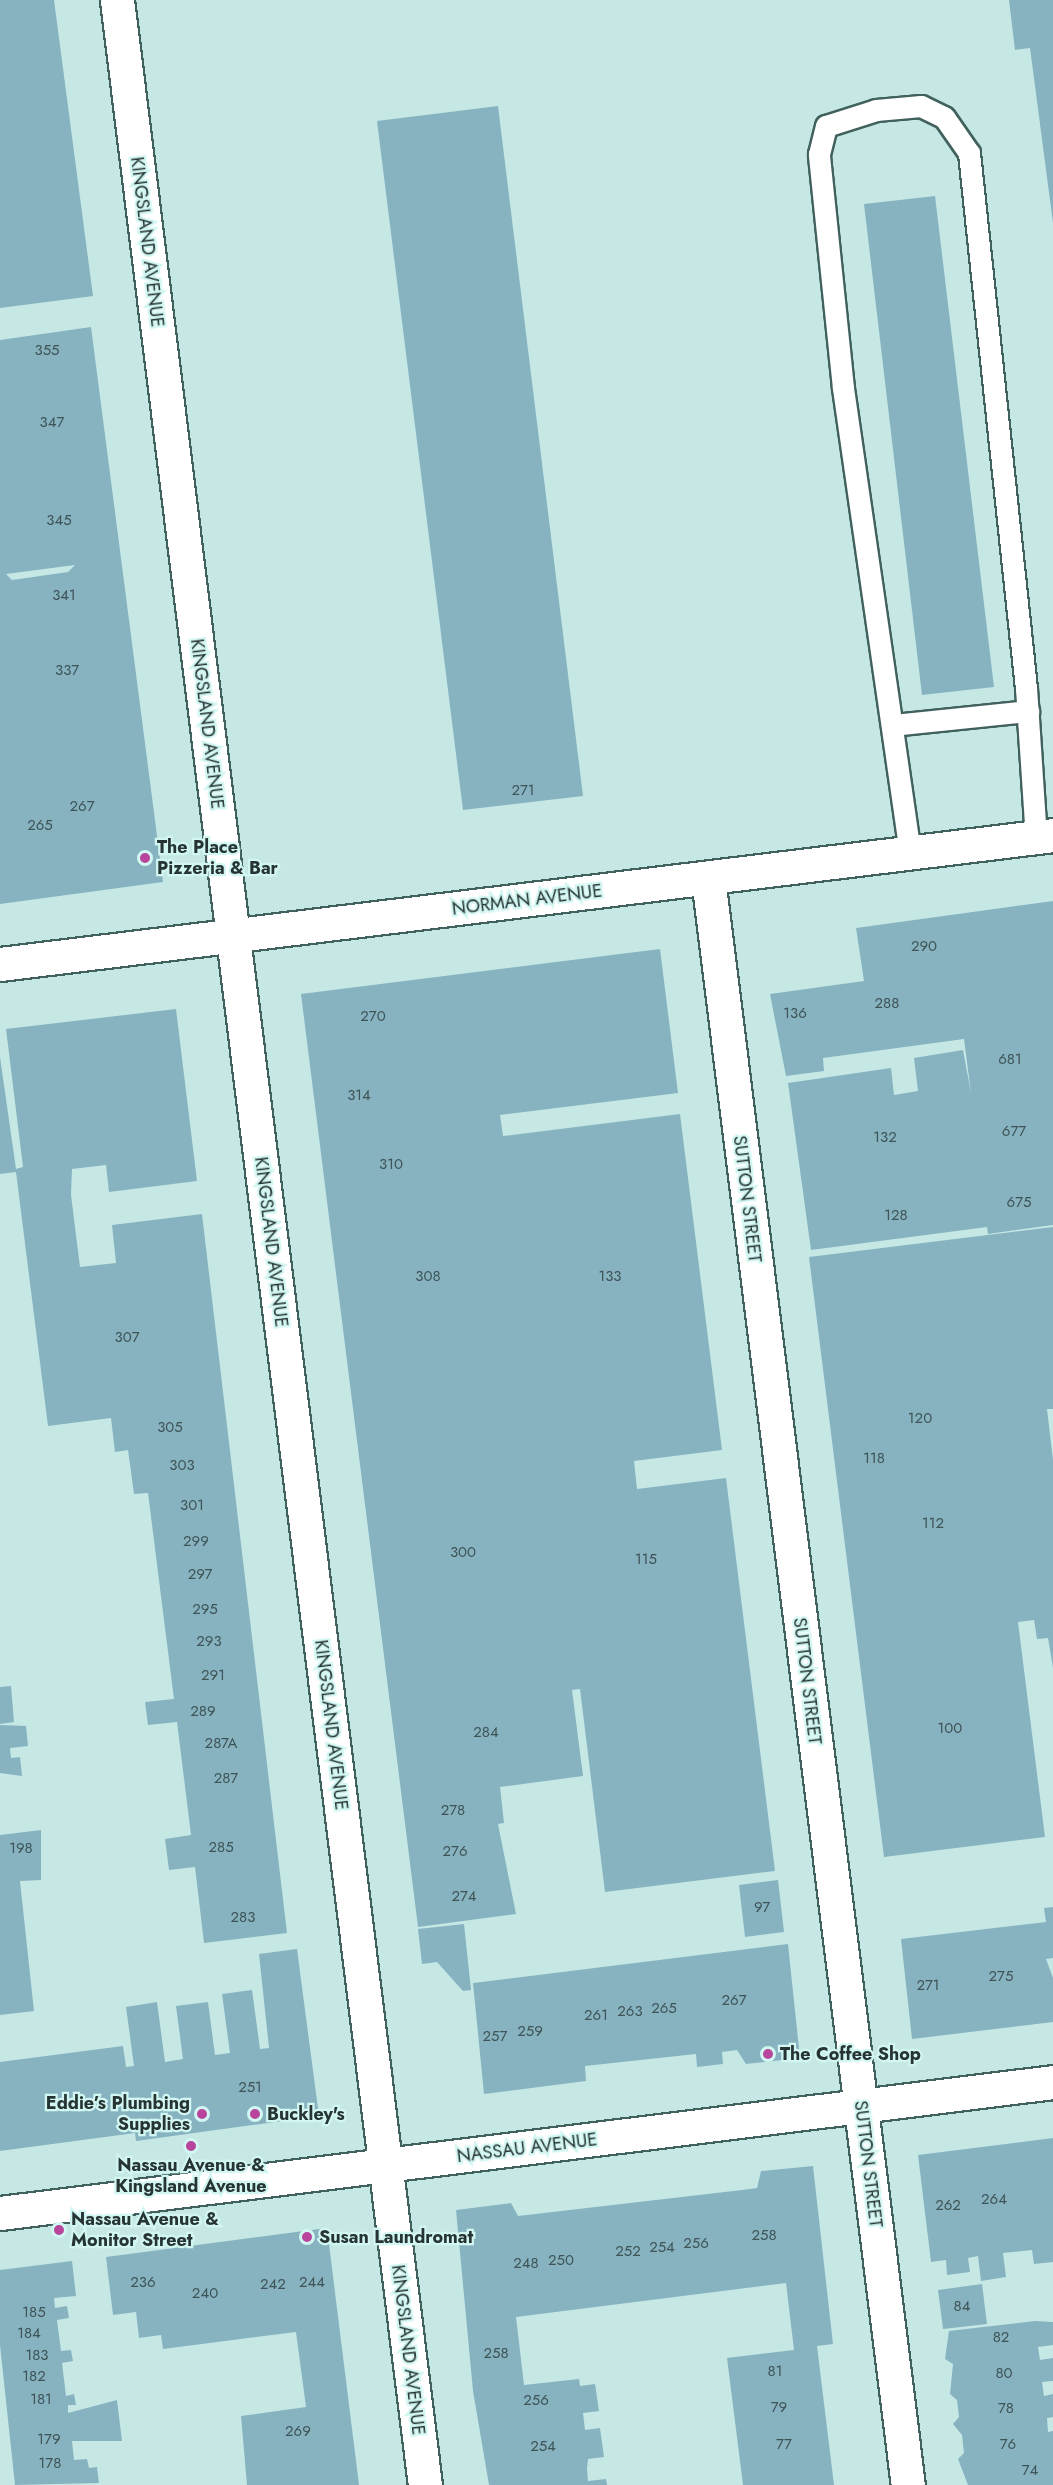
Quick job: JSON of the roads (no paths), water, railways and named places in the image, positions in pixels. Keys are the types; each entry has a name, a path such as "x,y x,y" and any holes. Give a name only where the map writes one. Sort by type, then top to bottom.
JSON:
{"street":[{"name":"KINGSLAND AVENUE","path":"117,0 425,2485"},
{"name":"NORMAN AVENUE","path":"0,964 1045,836"},
{"name":"SUTTON STREET","path":"708,878 908,2485"},
{"name":"NASSAU AVENUE","path":"0,2213 1053,2082"}],"lane":[{"path":"910,853 843,388 819,154 826,126 876,110 921,106 944,117 969,153 1028,711 1045,836"},
{"path":"892,725 1028,711"}],"place":[{"name":"The Place Pizzeria & Bar","path":"145,858"},
{"name":"The Coffee Shop","path":"768,2054"},
{"name":"Eddie’s Plumbing Supplies","path":"202,2114"},
{"name":"Buckley's","path":"255,2114"},
{"name":"Nassau Avenue & Kingsland Avenue","path":"191,2146"},
{"name":"Nassau Avenue & Monitor Street","path":"59,2230"},
{"name":"Susan Laundromat","path":"307,2237"}]}
